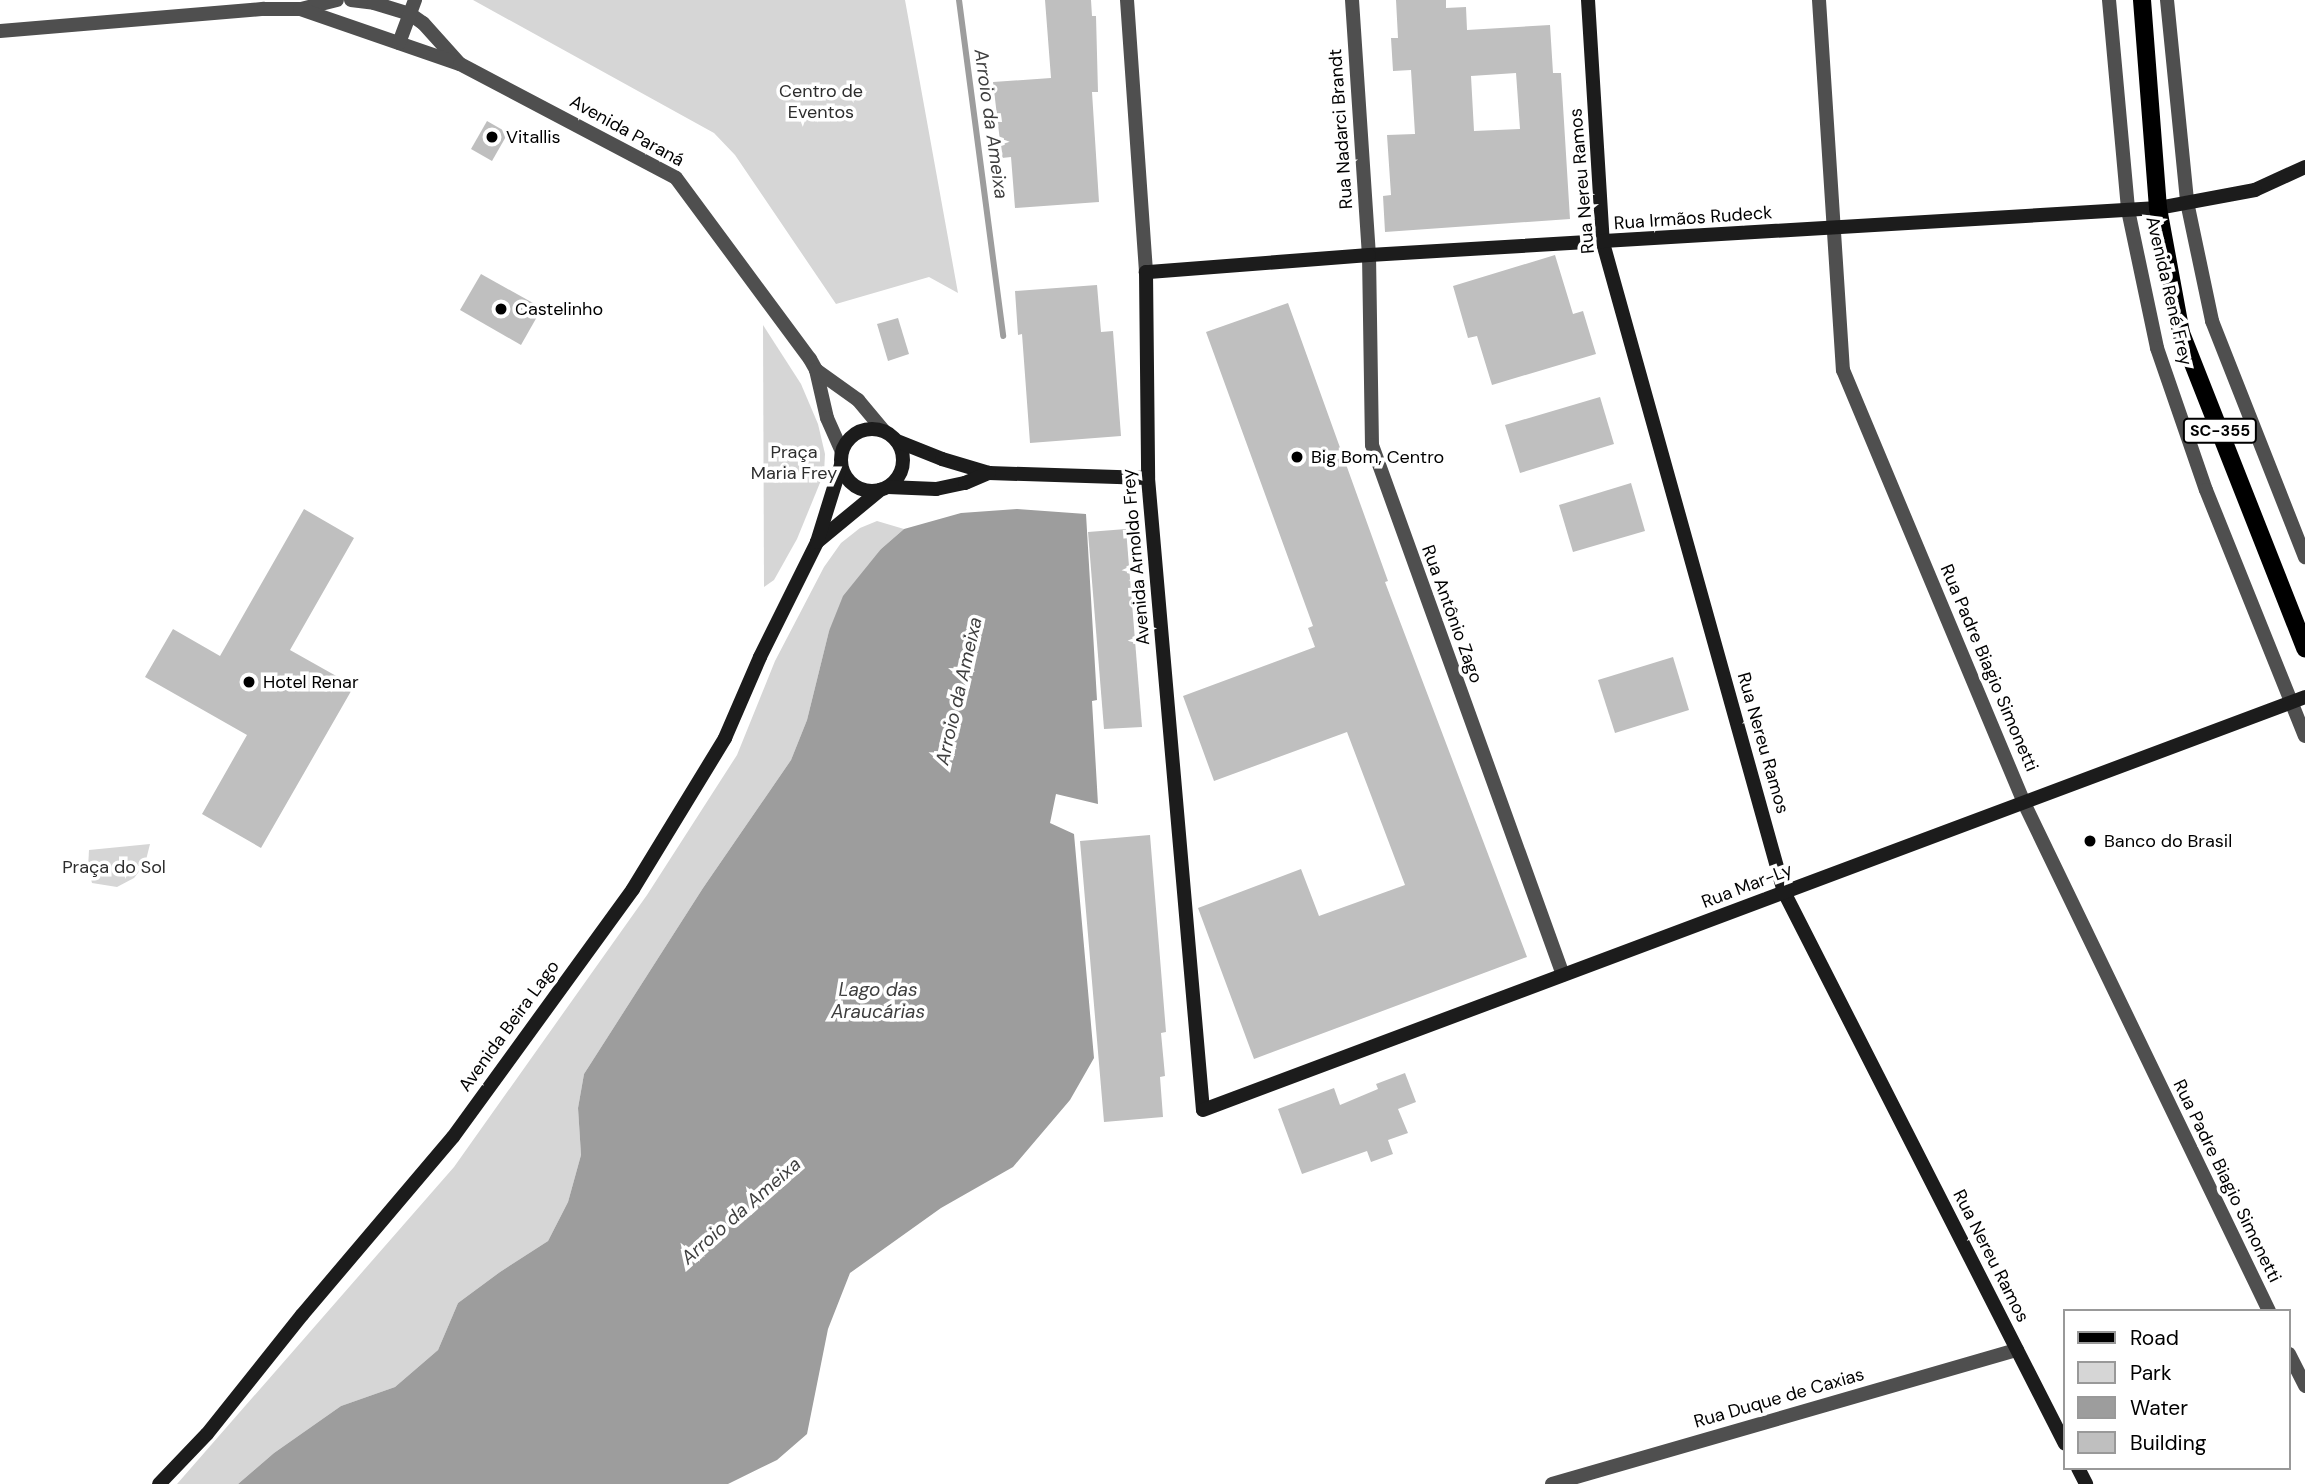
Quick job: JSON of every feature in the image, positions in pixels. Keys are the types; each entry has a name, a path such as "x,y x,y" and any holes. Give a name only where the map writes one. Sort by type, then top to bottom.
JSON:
{"main road":[{"name":"Avenida René Frey","path":"2142,0 2158,208 2181,333 2305,648"}],"street":[{"name":"Avenida Paraná","path":"0,31 264,9 337,0"},
{"name":"Avenida Paraná","path":"351,0 374,3 410,14 423,23 460,64"},
{"path":"399,43 415,0"},
{"name":"Avenida Arnoldo Frey","path":"1128,0 1146,272 1148,478 1203,1110"},
{"name":"Rua Nadarci Brandt","path":"1352,0 1369,255"},
{"name":"Rua Nereu Ramos","path":"1588,0 1603,243 1784,892 2064,1442"},
{"name":"Rua Padre Biagio Simonetti","path":"1819,0 1843,370 2024,803 2268,1309"},
{"name":"Avenida René Frey","path":"2109,0 2128,210 2157,348 2206,490 2298,700 2305,736"},
{"name":"Avenida René Frey","path":"2167,0 2187,202 2212,321 2305,557"},
{"name":"Avenida Paraná","path":"296,5 460,64 676,178 693,196 817,370 858,400 897,441 942,459 989,473 1148,478"},
{"name":"Rua Irmãos Rudeck","path":"1146,272 1369,255 2158,208 2255,190 2305,167"},
{"name":"Rua Antônio Zago","path":"1369,255 1372,445 1563,975"},
{"name":"Avenida Paraná","path":"817,370 827,418 854,485 862,489 936,489 965,483 989,473"},
{"path":"841,458 847,441 858,431 884,430"},
{"path":"884,488 900,474 903,466 897,441"},
{"name":"Avenida Beira Lago","path":"159,1484 207,1434 302,1315 453,1137 633,889 725,738 760,657 817,542 841,458"},
{"name":"Avenida Beira Lago","path":"817,542 884,488"},
{"name":"Rua Mar-Ly","path":"1203,1110 2298,700"},
{"name":"Rua Duque de Caxias","path":"1552,1484 2017,1350"},
{"path":"2291,1358 2305,1386"}],"green space":[{"name":"Centro de Eventos","path":"473,0 905,0 958,293 929,277 836,304 735,155 714,133"},
{"name":"Praça Maria Frey","path":"763,325 801,384 818,424 825,454 824,473 797,539 774,580 764,587"},
{"path":"877,521 904,529 881,549 829,631 807,720 791,760 703,888 584,1074 578,1108 581,1155 568,1202 548,1241 458,1303 438,1350 395,1387 341,1406 274,1453 238,1484 177,1484 454,1167 647,895 737,755 775,661 824,567 841,543 860,528"},
{"name":"Praça do Sol","path":"150,844 145,864 134,878 117,887 92,883 88,868 89,850"}],"water":[{"name":"Lago das Araucárias","path":"1017,509 1086,514 1097,700 1092,701 1098,804 1056,794 1050,823 1074,834 1094,1058 1070,1100 1013,1167 941,1208 850,1273 828,1329 807,1434 777,1460 728,1484 238,1484 274,1453 341,1406 395,1387 438,1350 458,1303 548,1241 568,1202 581,1155 578,1108 584,1074 703,888 791,760 807,720 829,631 843,596 881,549 904,529 961,513"}],"building":[{"path":"1045,0 1091,0 1092,16 1096,16 1098,92 1092,92 1099,202 1015,208 1011,157 1002,158 993,82 1051,78"},
{"path":"1396,0 1446,0 1446,8 1466,7 1467,30 1550,25 1553,73 1561,73 1570,219 1385,232 1383,196 1391,195 1387,135 1415,134 1411,70 1393,71 1391,38 1398,38","holes":["1516,73 1520,129 1474,131 1471,76"]},
{"path":"487,121 508,133 492,161 471,149"},
{"path":"1555,255 1573,314 1583,311 1596,354 1492,385 1477,336 1468,338 1453,286"},
{"name":"Castelinho","path":"481,274 542,308 521,345 460,310"},
{"path":"1097,285 1101,332 1113,331 1121,436 1030,443 1022,334 1018,335 1015,291"},
{"path":"1288,303 1388,581 1385,582 1527,957 1254,1059 1198,908 1301,869 1319,916 1405,885 1347,732 1214,781 1183,696 1315,647 1308,628 1313,626 1206,332"},
{"path":"898,318 909,354 888,361 877,324"},
{"path":"1600,397 1614,444 1520,473 1505,425"},
{"path":"1631,483 1645,531 1573,552 1559,505"},
{"name":"Hotel Renar","path":"304,509 354,538 290,650 354,686 261,848 202,814 247,735 145,677 173,629 220,656"},
{"path":"1126,529 1142,727 1104,729 1088,532"},
{"path":"1673,657 1689,710 1615,733 1598,680"},
{"path":"1150,835 1166,1032 1161,1033 1165,1076 1160,1077 1163,1117 1104,1122 1080,841"},
{"path":"1405,1073 1416,1102 1398,1109 1408,1133 1388,1140 1393,1154 1371,1162 1367,1151 1302,1174 1278,1109 1334,1088 1340,1105 1378,1089 1376,1084"}],"waterway":[{"name":"Arroio da Ameixa","path":"959,0 1003,336"}],"place":[{"name":"Vitallis","path":"492,137"},
{"name":"Castelinho","path":"501,309"},
{"name":"Big Bom, Centro","path":"1297,457"},
{"name":"Hotel Renar","path":"249,682"},
{"name":"Banco do Brasil","path":"2090,841"}]}
